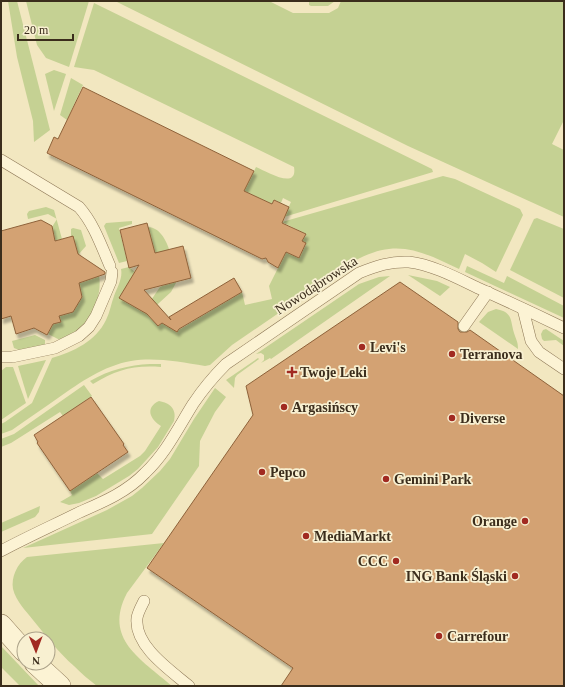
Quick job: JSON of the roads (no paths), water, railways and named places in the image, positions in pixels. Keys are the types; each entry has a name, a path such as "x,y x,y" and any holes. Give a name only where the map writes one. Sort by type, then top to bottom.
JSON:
{"street":[{"path":"1,625 16,642"},
{"path":"44,671 60,686"}],"lane":[{"path":"1,160 79,207 93,225 111,269 111,281 96,316 89,327 79,336 55,348 12,357 1,357"},
{"name":"Nowodąbrowska","path":"1,551 19,541 116,496 140,478 159,459 174,438 194,402 213,377 226,364 359,273 378,265 393,262 409,262 426,265 564,328"},
{"path":"464,326 488,292"},
{"path":"523,309 531,342 539,352 564,369"},
{"path":"144,601 138,613 137,619 138,630 144,642 149,651 188,686"}],"place":[{"name":"Levi's","path":"362,347"},
{"name":"Terranova","path":"452,354"},
{"name":"Twoje Leki","path":"292,372"},
{"name":"Argasińscy","path":"284,407"},
{"name":"Diverse","path":"452,418"},
{"name":"Pepco","path":"262,472"},
{"name":"Gemini Park","path":"386,479"},
{"name":"Orange","path":"525,521"},
{"name":"MediaMarkt","path":"306,536"},
{"name":"CCC","path":"396,561"},
{"name":"ING Bank Śląski","path":"515,576"},
{"name":"Carrefour","path":"439,636"}]}
